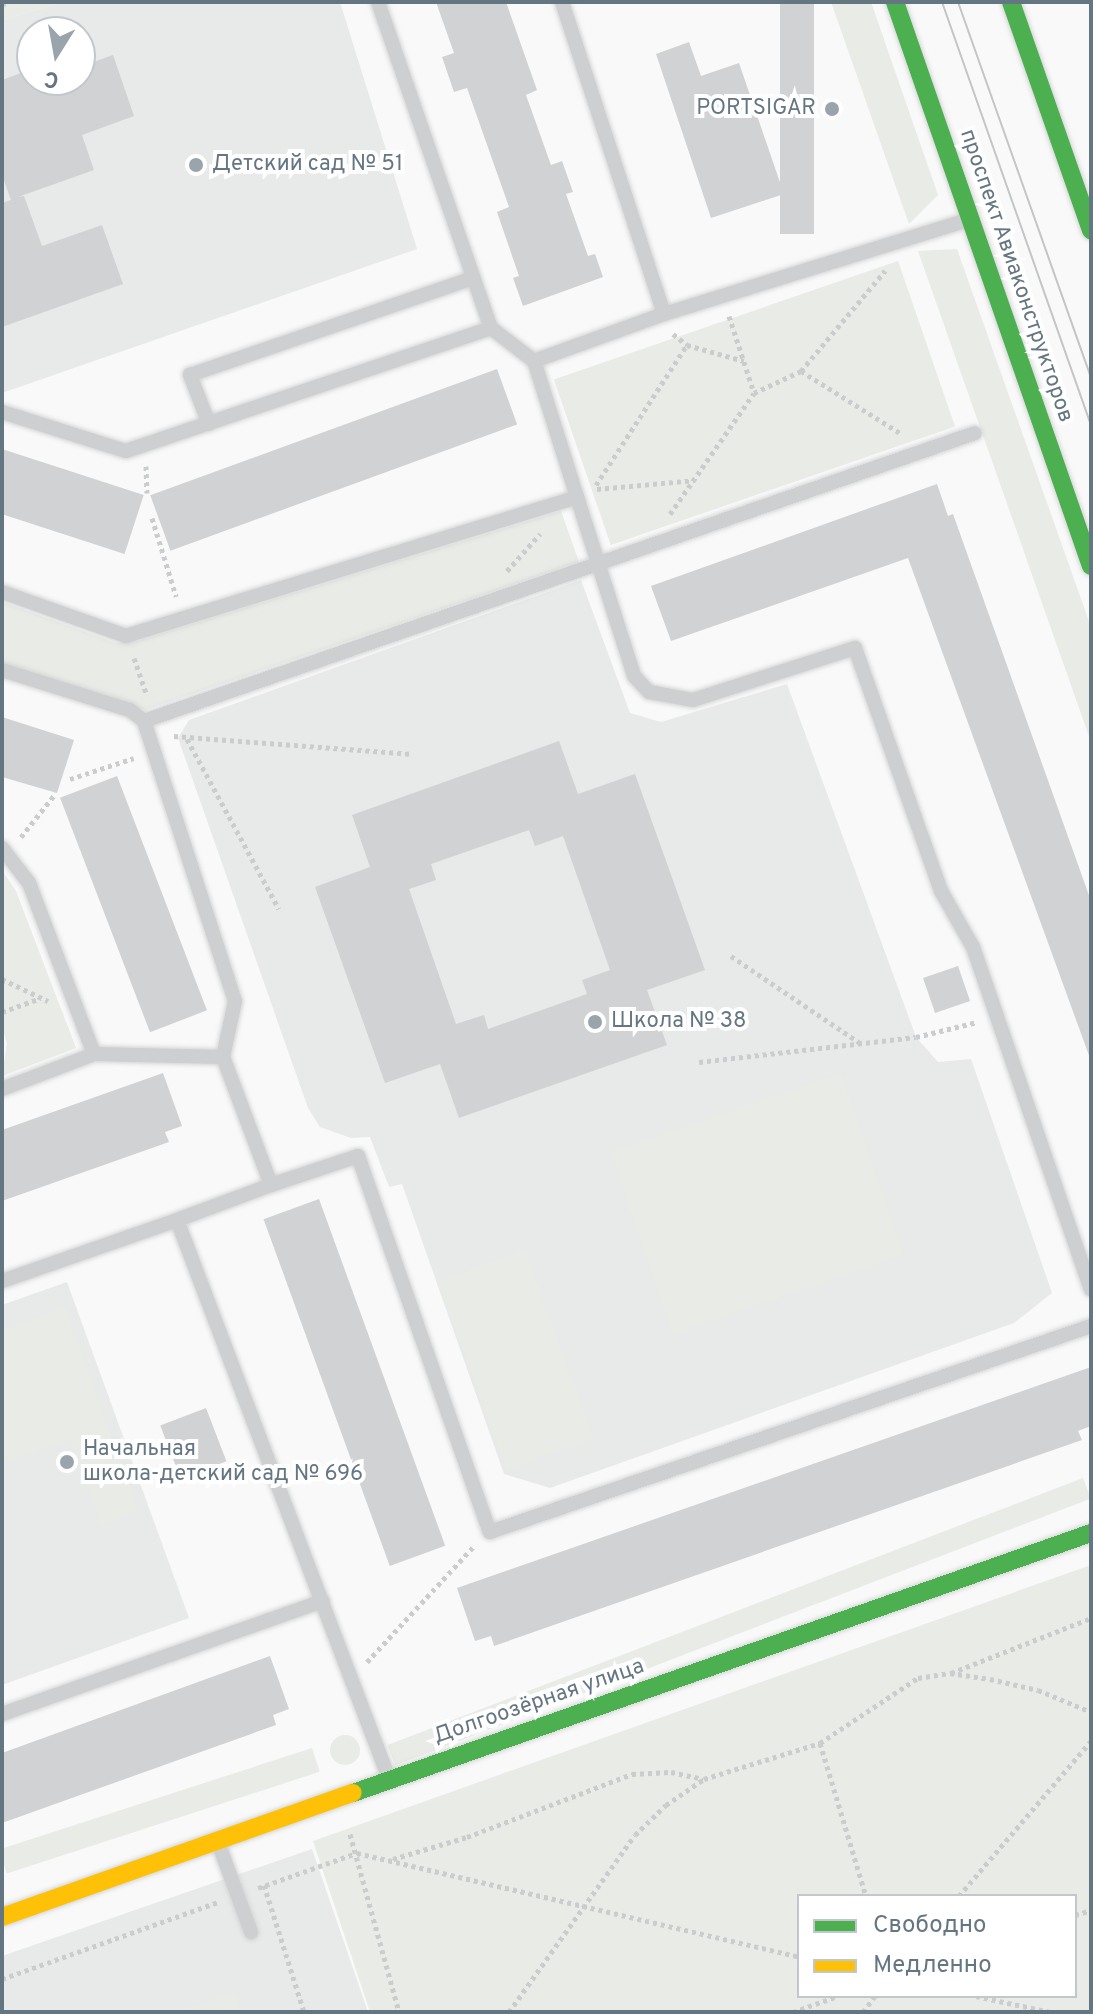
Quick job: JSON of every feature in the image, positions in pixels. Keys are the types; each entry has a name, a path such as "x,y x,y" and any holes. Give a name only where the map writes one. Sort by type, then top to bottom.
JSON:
{"main road":[{"name":"проспект Авиаконструкторов","path":"895,2 1091,566"},
{"path":"1011,2 1091,230"},
{"name":"Долгоозёрная улица","path":"2,1917 1091,1533"}],"lane":[{"path":"378,2 491,328 534,361 634,676 649,692 693,700 855,648 941,891 973,947 1091,1289"},
{"path":"562,2 664,314"},
{"path":"534,361 664,314 971,219"},
{"path":"209,424 190,375 473,278"},
{"path":"2,412 126,451 491,328"},
{"path":"2,670 130,710 149,719 975,433"},
{"path":"2,592 126,636 182,616 577,497"},
{"path":"149,719 154,751 235,1001 223,1057 271,1185"},
{"path":"5,851 29,883 94,1054"},
{"path":"2,1089 94,1054 223,1057"},
{"path":"2,1281 358,1156 490,1532 1091,1326"},
{"path":"177,1220 390,1781"},
{"path":"2,1714 323,1601"},
{"path":"217,1841 251,1932"}],"path":[{"path":"2,4 9,2"},
{"path":"643,550 754,393 801,371 888,268"},
{"path":"722,296 754,393"},
{"path":"664,314 673,335 687,345 744,361"},
{"path":"593,489 687,345"},
{"path":"801,371 924,449"},
{"path":"577,497 593,489 696,479"},
{"path":"500,578 543,531 553,505"},
{"path":"152,518 182,616"},
{"path":"126,636 149,719 187,738 412,754"},
{"path":"187,738 279,909"},
{"path":"70,779 154,751"},
{"path":"5,851 56,793"},
{"path":"731,956 860,1044"},
{"path":"2,979 60,1006"},
{"path":"2,1012 42,998"},
{"path":"699,1062 916,1037 998,1016"},
{"path":"352,1680 449,1567 490,1532"},
{"path":"509,2012 635,1835 666,1805 704,1779 820,1743 889,1693 918,1678 950,1673 1091,1618"},
{"path":"950,1673 1038,1690 1091,1712"},
{"path":"961,1894 1091,1741"},
{"path":"820,1743 865,1894"},
{"path":"389,1860 467,1837 632,1774 671,1772 704,1779"},
{"path":"348,1829 357,1853 357,1873 399,2012"},
{"path":"2,1979 357,1853 584,1910 797,1957"},
{"path":"264,1885 304,2012"},
{"path":"793,2012 832,1998"},
{"path":"985,1998 1050,2012"}],"shaded area":[{"path":"2,2 63,2 2,20"},
{"name":"Детский сад № 51","path":"63,2 340,2 417,249 2,393 2,20"},
{"path":"831,2 871,2 938,195 909,224"},
{"path":"957,249 1091,627 1091,742 918,251"},
{"path":"898,261 955,426 611,545 554,380"},
{"path":"561,511 579,562 145,710 2,662 2,602 116,643 137,641"},
{"name":"Школа № 38","path":"581,580 630,713 661,722 787,684 916,1037 938,1062 971,1059 1052,1293 1014,1323 550,1488 504,1474 402,1184 389,1187 370,1137 351,1138 320,1127 308,1108 178,738 189,720"},
{"path":"2,870 16,891 76,1048 2,1076 7,1044 2,1026"},
{"path":"841,1073 904,1255 673,1334 610,1152"},
{"path":"525,1250 593,1438 506,1470 438,1282"},
{"name":"Начальная школа-детский сад № 696","path":"67,1282 189,1618 2,1685 2,1305"},
{"path":"65,1307 138,1511 101,1525 70,1439 2,1463 2,1330"},
{"path":"1083,1478 1091,1499 395,1766 387,1745"},
{"path":"1091,1565 1091,2012 370,2012 313,1841"},
{"path":"345,1735 351,1736 359,1744 359,1756 351,1764 345,1765 339,1764 331,1756 330,1750 331,1744 339,1736"},
{"path":"312,1748 320,1772 7,1873 2,1849"},
{"path":"312,1849 368,2012 2,2012 2,1956"},
{"path":"234,1992 240,2009 179,2012"}],"building":[{"path":"436,2 506,2 537,90 526,95 551,165 562,161 573,192 566,194 588,256 595,254 603,277 523,306 513,278 519,276 497,212 509,207 467,88 454,92 442,57 454,53"},
{"path":"780,2 814,2 814,234 780,234"},
{"path":"689,42 701,76 739,63 784,194 711,218 656,54"},
{"path":"113,55 134,116 82,135 94,170 18,197 24,196 42,246 102,225 123,284 2,327 2,203 11,200 2,175 2,80 16,75 16,96 96,96 96,61"},
{"path":"497,369 517,424 170,551 150,495"},
{"path":"2,449 144,495 125,554 2,514"},
{"path":"937,484 948,516 953,514 1091,901 1091,1061 908,558 671,641 651,586"},
{"path":"2,717 74,740 57,793 2,777"},
{"path":"559,741 578,794 635,774 705,970 647,990 667,1045 459,1118 440,1064 385,1083 315,887 370,867 352,815","holes":["529,830 535,846 563,836 610,970 582,980 587,994 488,1029 484,1015 456,1024 409,889 436,880 431,864"]},
{"path":"117,776 207,1010 150,1032 60,798"},
{"path":"958,966 970,1001 935,1013 923,978"},
{"path":"163,1073 182,1126 165,1132 169,1142 2,1201 2,1130"},
{"path":"319,1199 445,1546 390,1566 264,1219"},
{"path":"1091,1367 1091,1426 1078,1431 1082,1440 494,1646 491,1636 475,1641 457,1588"},
{"path":"206,1408 226,1461 181,1479 160,1426"},
{"path":"270,1656 289,1709 273,1715 276,1725 2,1823 2,1753"}],"tram line":[{"path":"942,2 1091,424"},
{"path":"958,2 1091,378"}],"traffic: fast":[{"path":"895,2 1091,566"},
{"path":"1011,2 1091,230"},
{"path":"353,1793 1091,1533"}],"traffic: slow":[{"path":"2,1917 353,1793"}],"place":[{"name":"PORTSIGAR","path":"832,109"},
{"name":"Детский сад № 51","path":"196,165"},
{"name":"Школа № 38","path":"595,1022"},
{"name":"Начальная школа-детский сад № 696","path":"67,1462"}]}
